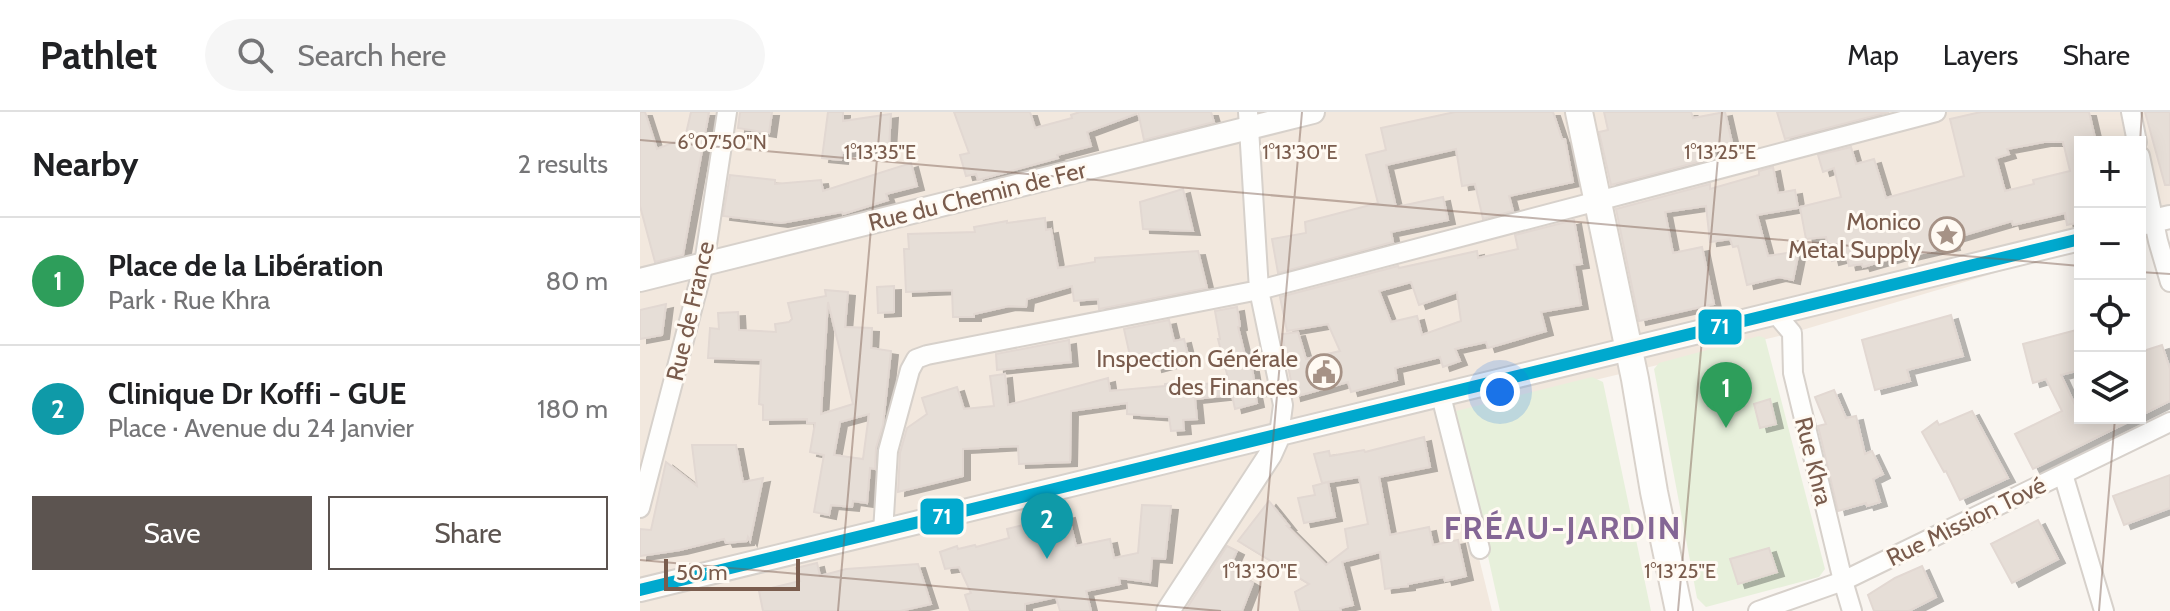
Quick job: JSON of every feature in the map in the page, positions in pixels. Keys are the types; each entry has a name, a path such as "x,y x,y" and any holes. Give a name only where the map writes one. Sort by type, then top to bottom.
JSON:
{"main road":[{"path":"1579,112 1629,348 1679,611"}],"street":[{"name":"Rue de France","path":"640,508 704,264 727,112"},
{"name":"Rue du Chemin de Fer","path":"640,280 1249,120 1313,112"},
{"path":"883,532 888,451 910,370 916,359 1259,290 1936,112"},
{"path":"2131,112 2136,136"},
{"path":"1168,611 1270,455 1279,435 1283,405 1259,290 1249,120"},
{"path":"2146,182 2170,282"},
{"path":"640,590 2074,240"},
{"name":"Rue Khra","path":"1776,314 1792,333 1793,373 1852,611"},
{"path":"1441,396 1480,549"},
{"name":"Rue Mission Tové","path":"1758,611 1843,581 2170,422"},
{"path":"2063,474 2104,611"}],"shaded area":[{"path":"640,112 2170,112 2170,221 2146,228 2146,136 2074,136 2074,250 1792,333 1444,416 1492,611 640,611"}],"green space":[{"path":"1759,336 1765,338 1825,569 1819,577 1706,607 1697,598 1654,369 1659,363"},
{"path":"1592,377 1603,382 1651,611 1500,611 1456,411"}],"building":[{"path":"640,112 645,112 657,149 685,138 691,112 709,112 683,255 655,262 640,206"},
{"path":"740,112 772,112 769,133 738,128"},
{"path":"828,112 843,112 843,121 891,114 889,146 842,153 841,160 822,158"},
{"path":"954,112 1030,112 1035,128 1072,118 1071,115 1080,112 1136,114 1087,132 1091,146 978,180 976,174 966,176 960,155 969,153"},
{"path":"1138,112 1211,112 1214,122 1144,140"},
{"path":"1455,112 1553,112 1562,139 1565,139 1573,182 1509,196 1513,211 1483,219 1475,184 1462,186 1456,149 1386,165 1396,207 1443,197 1448,220 1391,232 1393,242 1278,273 1272,239 1306,233 1305,222 1378,203 1366,155 1386,150 1381,128"},
{"path":"1604,112 1691,112 1693,118 1725,112 1733,147 1705,153 1706,160 1611,185 1599,132 1608,130"},
{"path":"1777,112 1889,112 1785,139"},
{"path":"1981,112 2089,112 2095,136 2074,136 2074,223 2067,225 2065,213 2013,225 2012,221 1951,239 1953,246 1863,267 1862,264 1849,266 1847,257 1832,261 1826,237 1806,239 1800,207 1841,197 1834,168 1823,172 1818,155 1851,147 1856,164 1874,159 1886,198 1964,176 1950,119","holes":["2063,142 2070,171 2005,191 1996,158 2009,154 2007,149"]},
{"path":"2145,112 2170,112 2170,185 2165,185"},
{"path":"911,163 917,186 886,194 888,200 843,214 781,223 723,216 730,175 775,180 775,184 821,180 823,191"},
{"path":"1773,167 1778,193 1795,190 1798,208 1757,215 1768,256 1799,251 1793,280 1779,277 1747,285 1738,246 1733,247 1730,239 1710,242 1706,206 1665,212 1673,253 1702,247 1714,304 1639,321 1616,209 1710,184 1710,189 1759,175 1759,171"},
{"path":"1183,189 1193,231 1143,229 1140,202"},
{"path":"1045,218 1046,230 1051,229 1058,268 1095,262 1095,258 1198,251 1207,288 1099,309 1098,299 1074,301 1072,286 1027,299 1026,307 1009,306 974,314 974,317 953,317 952,290 906,292 904,249 909,249 908,234 975,232 974,227"},
{"path":"1574,220 1582,264 1574,265 1581,305 1541,312 1546,331 1488,348 1486,342 1455,349 1460,361 1443,367 1440,357 1395,368 1397,380 1351,392 1348,382 1294,397 1282,334 1298,332 1306,359 1340,351 1328,324 1287,331 1280,297 1398,266 1477,251 1478,258 1518,249 1515,235","holes":["1411,282 1419,305 1457,292 1461,321 1422,335 1417,316 1391,322 1379,291"]},
{"path":"894,286 894,312 878,313 877,287"},
{"path":"825,290 848,292 845,327 872,328 871,348 891,351 883,425 876,448 875,469 870,468 867,503 853,501 852,507 831,505 829,515 814,512 824,455 810,452 815,423 807,423 807,419 763,420 763,405 759,404 761,360 708,358 710,328 719,329 718,313 738,312 739,330 776,332 775,324 792,319 788,303 826,296","holes":["828,302 853,404 821,414","869,414 863,459 834,455 840,422"]},
{"path":"666,304 662,335 640,339 640,310"},
{"path":"1237,307 1238,327 1248,368 1252,368 1254,380 1259,380 1260,392 1255,393 1257,403 1235,409 1232,395 1195,399 1197,419 1183,420 1184,430 1171,431 1169,417 1127,414 1127,403 1071,411 1070,462 1019,464 1018,446 963,449 963,476 898,492 900,453 907,428 927,414 922,398 957,387 964,409 994,406 990,376 1005,374 1008,405 1108,378 1110,391 1178,382 1178,386 1229,382 1218,339 1215,311"},
{"path":"1951,315 1963,356 1907,370 1910,381 1875,390 1862,340"},
{"path":"1169,320 1174,341 1184,339 1189,359 1155,368 1152,353 1130,356 1124,329"},
{"path":"2074,331 2074,372 2061,375 2074,403 2074,424 2124,424 2033,469 2015,434 2062,411 2046,379 2033,383 2023,344"},
{"path":"1069,340 1071,362 997,370 996,354"},
{"path":"2162,345 2170,369 2170,401 2146,413 2146,352"},
{"path":"1834,390 1846,418 1856,416 1865,454 1872,451 1883,474 1873,479 1880,502 1838,511 1818,426 1826,424 1815,397"},
{"path":"1770,399 1776,424 1760,428 1754,404"},
{"path":"1972,411 2008,478 1960,500 1922,432 1937,421 1939,425"},
{"path":"1424,437 1430,467 1379,477 1390,535 1429,527 1433,545 1458,540 1466,576 1445,581 1444,577 1385,589 1380,552 1342,562 1353,605 1340,608 1341,611 1300,611 1295,592 1309,584 1238,541 1269,501 1287,526 1326,565 1348,548 1345,529 1368,524 1359,477 1322,483 1314,454 1329,451 1330,456 1365,452"},
{"path":"692,445 736,445 743,482 763,478 750,541 748,537 747,541 726,543 724,539 640,556 640,529 651,530 666,462 697,486"},
{"path":"2170,475 2170,508 2124,525 2113,496"},
{"path":"1328,482 1335,517 1304,523 1298,498 1315,495 1313,486"},
{"path":"1142,505 1171,506 1165,559 1152,558 1150,582 1119,578 1120,584 1086,591 1091,611 1060,611 1056,597 1025,604 1025,611 970,611 965,595 971,593 959,567 945,569 940,552 957,546 958,549 976,547 1009,538 1007,529 1068,514 1076,546 1110,539 1114,558 1138,553"},
{"path":"2038,520 2058,559 2012,583 1991,544"},
{"path":"1227,546 1237,551 1229,568 1253,583 1242,611 1185,611"},
{"path":"1769,548 1777,572 1738,584 1730,559"},
{"path":"817,563 820,576 846,569 918,564 931,604 900,611 763,611 759,591 800,581 796,568"},
{"path":"1922,566 1936,597 1909,611 1874,611 1868,595"}],"transit line":[{"name":"71","path":"640,590 2074,240"}],"place":[{"name":"Monico Metal Supply","path":"1947,235"},
{"name":"Inspection Générale des Finances","path":"1324,372"},
{"name":"Place de la Libération","path":"1726,428"},
{"name":"Clinique Dr Koffi - GUE","path":"1047,559"}],"district":[{"name":"FRÉAU-JARDIN","path":"1563,527"}]}
